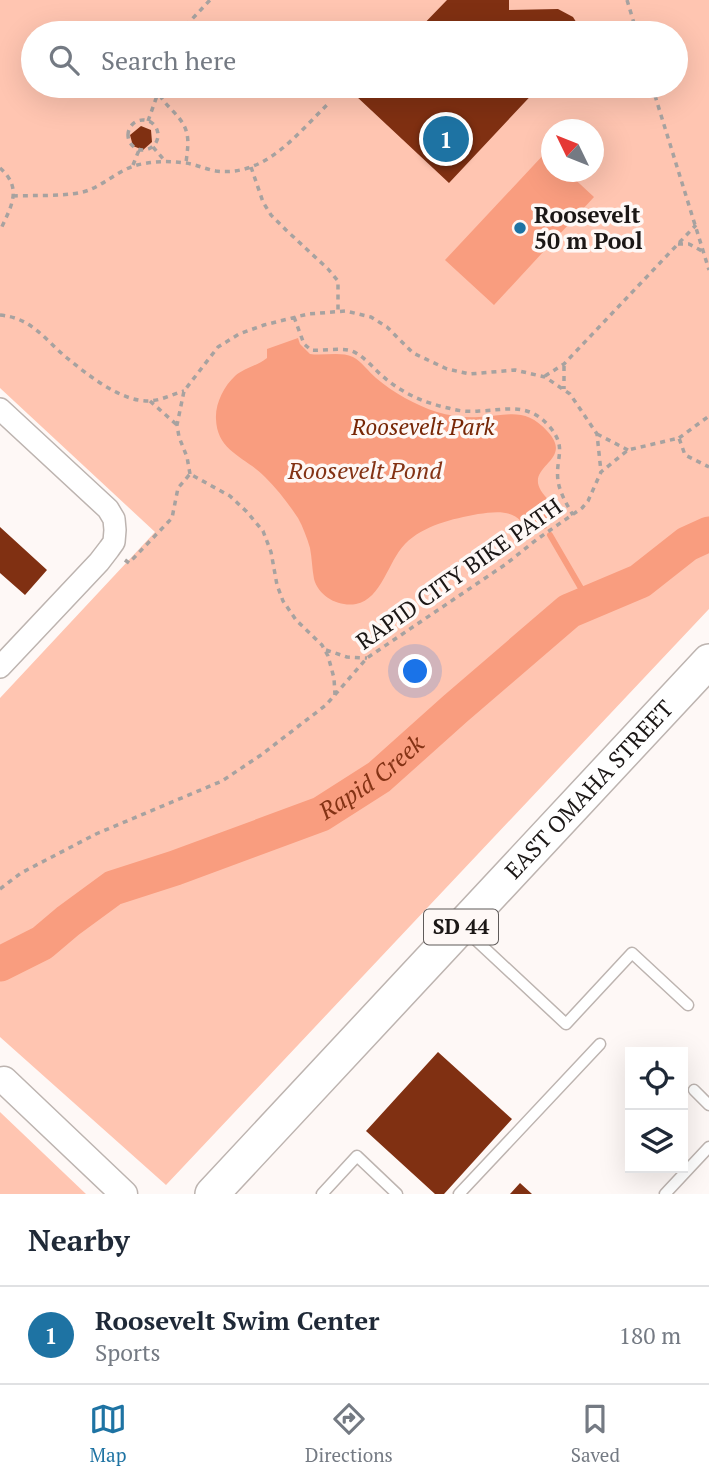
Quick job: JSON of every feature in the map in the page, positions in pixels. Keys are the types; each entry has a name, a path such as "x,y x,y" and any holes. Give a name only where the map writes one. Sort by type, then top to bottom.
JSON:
{"main road":[{"name":"EAST OMAHA STREET","path":"212,1194 709,661"}],"street":[{"path":"0,409 108,509 114,519 112,539 99,562 0,667"},
{"path":"2,1079 124,1194"}],"lane":[{"path":"461,926 566,1024 632,953 688,1005"},
{"path":"459,1194 600,1044"},
{"path":"694,1090 709,1105"},
{"path":"665,1194 709,1147"},
{"path":"322,1194 357,1156 397,1194"}],"path":[{"path":"190,21 210,0"},
{"path":"627,0 633,21"},
{"path":"148,121 156,98"},
{"path":"161,98 184,125 188,137 186,163"},
{"path":"656,98 709,270"},
{"path":"13,196 84,192 133,165 166,161 224,172 243,170 268,159 284,148 327,105"},
{"path":"137,121 148,121 153,123 158,131 157,141 153,147 139,150 130,143 129,130 137,121"},
{"path":"153,147 166,161"},
{"path":"133,165 139,150"},
{"path":"251,167 263,202 271,215 338,281 338,312"},
{"path":"0,169 8,176 13,196 10,211 0,231"},
{"path":"545,377 564,364 696,225"},
{"path":"678,244 689,244 704,252"},
{"path":"190,474 177,425 184,391 205,362 223,343 239,334 294,317 338,312 353,312 371,317 387,327 413,353 447,369 471,374 515,370 545,377 570,394 597,434 601,472"},
{"path":"0,315 19,318 33,326 67,358 123,396 150,401 184,391"},
{"path":"294,317 304,344 311,350 344,349 358,354 388,381 421,400 461,411 519,409 536,415 553,432 561,448 559,483 573,515"},
{"path":"564,364 564,389"},
{"path":"150,401 177,425"},
{"path":"709,416 679,438 685,455 709,467"},
{"path":"597,434 628,450"},
{"name":"RAPID CITY BIKE PATH","path":"0,890 21,873 96,834 222,781 326,705 367,658 506,564 582,508 601,472 628,450 679,438"},
{"path":"112,539 129,563 172,518 178,488 190,474"},
{"path":"190,474 230,496 258,525 271,552 277,585 287,608 296,620 326,650 346,657 367,658"},
{"path":"326,650 333,671 335,695"}],"green space":[{"name":"Roosevelt Park","path":"0,0 709,0 709,609 166,1185 0,1037 0,698 155,532 0,388"},
{"path":"0,1112 86,1194 0,1194"}],"water":[{"name":"Roosevelt 50 m Pool","path":"541,157 541,182 578,182 594,197 494,305 445,260"},
{"name":"Roosevelt Pond","path":"298,338 310,354 343,354 353,357 390,389 429,409 463,417 515,414 540,424 555,443 555,452 540,473 538,481 541,491 552,503 549,506 549,517 535,526 507,513 496,512 439,524 421,532 405,544 378,587 365,601 350,605 325,596 314,579 310,548 298,518 265,477 227,447 221,439 216,419 221,396 235,376 267,358 267,349"}],"building":[{"path":"447,0 509,0 509,10 558,9 576,21 427,21"},
{"path":"358,98 529,98 449,183"},
{"path":"141,126 151,130 152,142 143,150 133,146 130,135"},
{"path":"0,527 47,570 25,595 0,573"},
{"path":"438,1052 512,1119 444,1194 435,1194 366,1131"},
{"path":"520,1183 532,1194 510,1194"}],"waterway":[{"path":"542,522 544,526"},
{"name":"Rapid Creek","path":"0,964 42,943 113,888 321,814 379,777 569,611 640,581 687,544 709,534"},
{"path":"550,535 589,602"}],"place":[{"name":"Roosevelt Swim Center","path":"446,139"},
{"name":"Roosevelt 50 m Pool","path":"520,228"}]}
